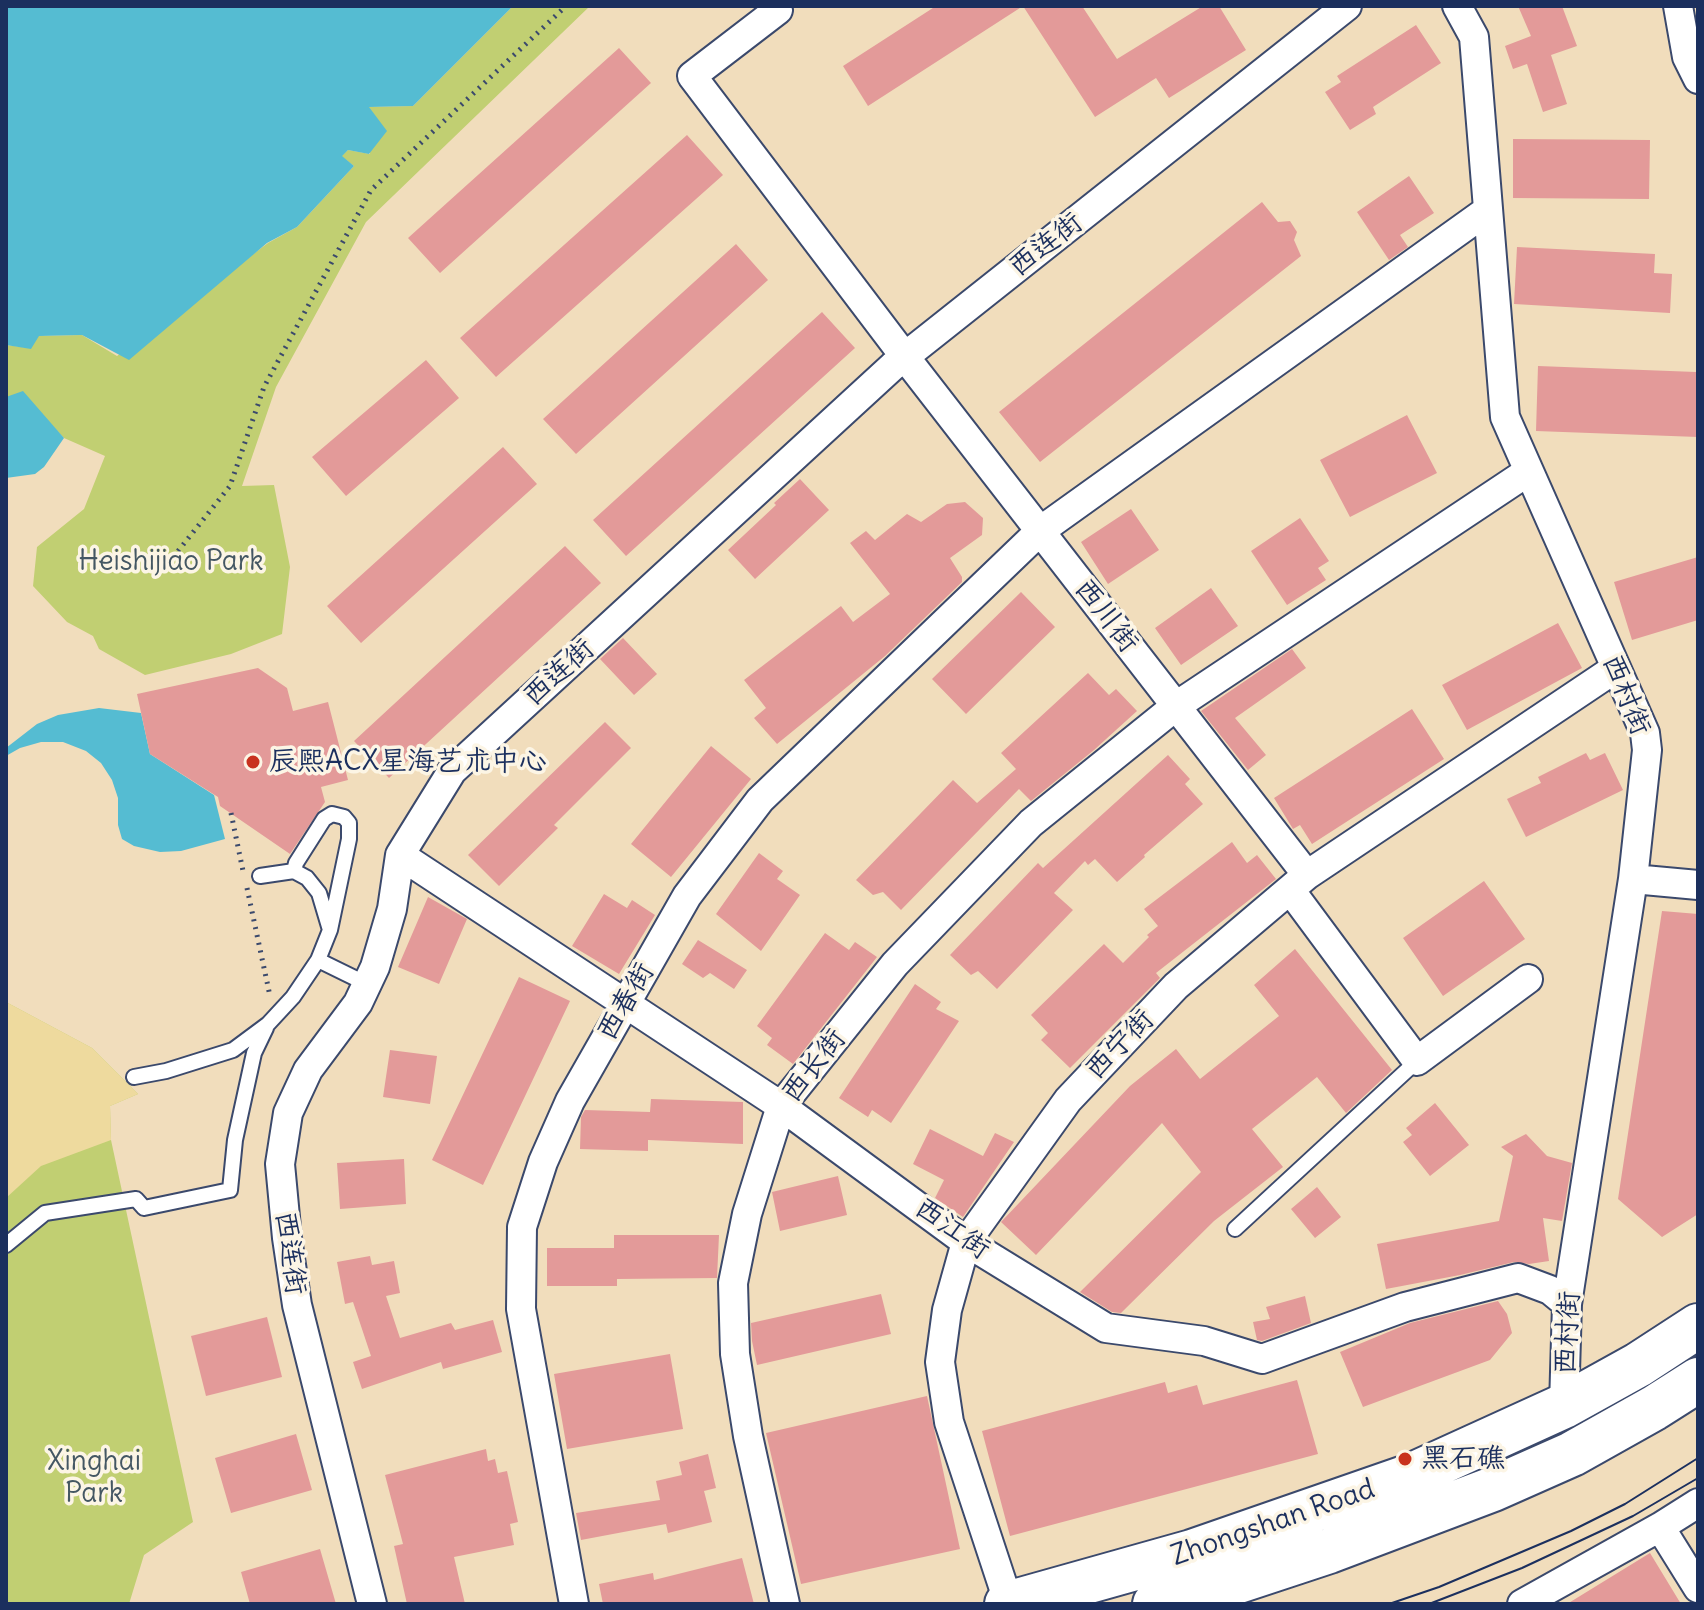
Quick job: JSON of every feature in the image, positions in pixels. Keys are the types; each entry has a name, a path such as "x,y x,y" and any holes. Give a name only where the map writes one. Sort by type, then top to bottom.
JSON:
{"highway":[{"name":"Zhongshan Road","path":"1008,1604 1192,1552 1408,1477 1564,1406 1638,1365 1698,1326"},
{"name":"Zhongshan Road","path":"1155,1604 1208,1591 1329,1551 1493,1489 1572,1454 1698,1380"}],"street":[{"name":"西连街","path":"372,1604 297,1305 280,1164 288,1113 308,1070 358,1003 367,984 392,909 400,855 452,771 905,357 1347,6"},
{"name":"西村街","path":"1457,6 1474,37 1505,417 1645,733 1647,750 1633,879 1567,1304 1564,1406"},
{"path":"1678,6 1687,57 1698,79"},
{"name":"西川街","path":"778,10 692,76 1176,706 1417,1061"},
{"name":"西春街","path":"574,1604 521,1309 522,1227 543,1162 570,1101 687,896 760,800 1040,531 1488,210"},
{"name":"西长街","path":"785,1604 748,1436 735,1354 733,1283 747,1214 781,1106 895,964 1031,823 1176,706 1529,471"},
{"name":"西宁街","path":"1008,1604 949,1422 940,1362 947,1310 966,1242 1068,1100 1176,986 1299,883 1616,668"},
{"name":"西江街","path":"400,855 781,1106 966,1242 1106,1328 1204,1341 1262,1359 1405,1307 1518,1278 1550,1290 1567,1304"},
{"path":"1633,879 1698,885"},
{"path":"1417,1061 1528,979"},
{"path":"1522,1604 1698,1503"},
{"path":"1660,1527 1698,1588"}],"lane":[{"path":"134,1077 166,1071 233,1050 271,1020 293,997 318,960 330,930 349,839 349,823 344,817 332,814 324,819 294,871"},
{"path":"260,876 294,871 307,878 319,893 330,930"},
{"path":"318,960 367,984"},
{"path":"6,1245 45,1213 136,1199 144,1208 230,1190 235,1140 247,1082 254,1053 271,1020"},
{"path":"1235,1229 1417,1061"}],"path":[{"path":"178,551 230,486 264,387 371,190 566,6"},
{"path":"231,813 271,1020"},
{"path":"239,903 250,900"}],"green space":[{"name":"Heishijiao Park","path":"513,6 590,6 366,222 276,387 242,486 274,485 290,567 282,634 231,654 145,675 99,649 93,636 67,622 33,586 37,547 84,509 105,456 64,438 46,419 6,397 6,345 30,348 38,336 82,335 117,356 268,243 297,227 354,166 341,156 348,150 370,154 368,107 413,106"},
{"name":"Xinghai Park","path":"6,1002 92,1048 138,1094 110,1106 111,1140 193,1522 144,1555 129,1604 6,1604"}],"sand":[{"path":"6,1002 92,1048 138,1094 110,1106 111,1140 41,1166 6,1198"}],"water":[{"path":"6,6 513,6 413,106 369,107 387,131 369,154 348,150 342,156 354,166 297,227 267,243 129,360 82,335 39,336 31,349 6,345"},
{"path":"23,391 64,438 44,467 35,474 6,478 6,397"},
{"path":"99,708 141,713 150,754 214,795 225,839 181,851 160,852 134,846 122,839 118,825 118,798 112,780 101,763 86,751 63,742 41,742 6,756 6,748 37,724 58,715"}],"building":[{"path":"936,6 1023,6 868,106 843,66"},
{"path":"1023,6 1082,6 1117,59 1203,6 1219,6 1246,50 1169,98 1156,78 1095,117"},
{"path":"1518,6 1562,6 1577,46 1551,55 1567,104 1543,112 1527,64 1513,69 1505,46 1531,36"},
{"path":"1416,25 1441,63 1373,107 1376,114 1350,130 1325,92 1341,82 1337,76"},
{"path":"619,48 651,83 440,273 408,238"},
{"path":"687,135 723,175 496,377 460,338"},
{"path":"1513,139 1650,140 1649,199 1513,198"},
{"path":"1409,176 1434,213 1400,235 1408,247 1389,260 1357,212"},
{"path":"1262,202 1278,222 1290,221 1297,232 1294,240 1301,256 1040,462 999,412"},
{"path":"736,244 768,280 576,454 543,419"},
{"path":"1517,247 1655,254 1654,273 1672,274 1670,313 1514,304"},
{"path":"822,312 855,348 626,556 593,520"},
{"path":"426,360 459,398 346,496 312,457"},
{"path":"1538,366 1696,372 1698,437 1536,431"},
{"path":"1407,415 1437,473 1350,517 1320,460"},
{"path":"503,447 537,484 361,643 327,606"},
{"path":"800,479 829,510 755,579 728,550"},
{"path":"965,502 983,518 982,535 950,558 962,582 885,656 777,744 754,718 766,708 744,680 841,606 853,622 890,594 850,543 866,531 875,540 907,514 921,522 947,504"},
{"path":"1131,509 1159,550 1108,584 1081,542"},
{"path":"1300,518 1329,561 1318,568 1326,580 1287,605 1251,551"},
{"path":"565,546 601,583 389,778 354,741"},
{"path":"1698,557 1698,620 1632,640 1614,582"},
{"path":"1211,588 1238,626 1181,665 1155,628"},
{"path":"1021,592 1055,627 966,714 932,679"},
{"path":"1558,623 1582,668 1467,730 1442,685"},
{"path":"623,638 657,674 634,695 600,659"},
{"path":"1292,649 1306,668 1235,718 1266,755 1248,770 1201,711"},
{"name":"辰熙ACX星海艺术中心","path":"258,668 287,688 293,711 328,702 348,780 321,787 325,802 290,854 220,806 218,797 150,754 137,694"},
{"path":"1088,673 1109,695 1116,689 1137,711 1031,801 1019,789 901,910 883,892 873,895 856,880 953,780 977,803 1016,769 1001,753"},
{"path":"1412,709 1444,759 1312,844 1300,825 1293,829 1274,798"},
{"path":"605,722 631,748 554,825 558,828 499,886 468,855"},
{"path":"711,746 751,779 671,877 631,844"},
{"path":"1586,753 1590,760 1605,753 1623,790 1526,837 1507,799 1541,783 1538,777"},
{"path":"1168,755 1190,779 1185,784 1203,804 1117,882 1095,859 1088,865 1085,861 1054,893 1073,910 997,989 978,971 971,975 950,955 1038,863 1043,868"},
{"path":"1232,842 1247,863 1257,855 1276,879 1156,973 1160,978 1070,1068 1041,1040 1048,1033 1031,1015 1104,944 1123,963 1158,926 1144,909"},
{"path":"759,853 783,871 777,879 800,895 761,951 716,914"},
{"path":"1484,881 1525,939 1443,996 1403,938"},
{"path":"604,894 627,908 632,900 655,915 619,974 572,946"},
{"path":"428,897 467,919 439,984 398,967"},
{"path":"1662,911 1698,914 1698,1214 1662,1237 1618,1199"},
{"path":"825,933 849,950 855,942 877,957 793,1064 767,1045 772,1038 757,1026"},
{"path":"698,940 747,970 734,989 710,973 703,978 682,964"},
{"path":"1295,949 1392,1070 1346,1113 1317,1077 1252,1129 1283,1167 1214,1221 1121,1313 1112,1312 1080,1292 1201,1172 1162,1123 1036,1255 1001,1222 1130,1086 1176,1049 1200,1079 1279,1016 1254,985"},
{"path":"519,977 570,1001 483,1185 432,1160"},
{"path":"915,984 941,1002 936,1009 959,1021 891,1123 872,1110 868,1117 839,1098"},
{"path":"390,1050 437,1056 430,1104 383,1097"},
{"path":"651,1099 743,1102 743,1144 648,1140 648,1151 580,1149 581,1117 585,1110 650,1112"},
{"path":"1435,1103 1469,1145 1430,1176 1403,1142 1412,1135 1406,1128"},
{"path":"930,1129 983,1156 995,1133 1014,1142 963,1217 935,1198 944,1180 913,1164"},
{"path":"1526,1134 1547,1156 1572,1163 1562,1221 1543,1218 1549,1261 1529,1264 1514,1262 1386,1289 1377,1244 1499,1221 1513,1156 1501,1147"},
{"path":"404,1159 406,1204 340,1209 337,1163"},
{"path":"838,1176 847,1215 780,1231 772,1192"},
{"path":"1317,1187 1341,1217 1315,1238 1291,1209"},
{"path":"614,1235 719,1235 717,1278 617,1279 617,1286 547,1286 547,1248 614,1248"},
{"path":"370,1256 372,1265 394,1261 400,1293 386,1296 400,1338 451,1323 455,1330 493,1320 502,1352 443,1369 441,1362 362,1389 353,1362 371,1356 353,1302 345,1304 337,1262"},
{"path":"881,1294 891,1334 757,1365 751,1323"},
{"path":"1305,1296 1311,1323 1262,1341 1257,1340 1253,1322 1270,1319 1266,1307"},
{"path":"1498,1301 1507,1314 1512,1333 1490,1360 1363,1407 1340,1352 1410,1323"},
{"path":"267,1317 282,1377 206,1396 191,1336"},
{"path":"670,1354 683,1429 567,1449 554,1374"},
{"path":"1297,1380 1318,1454 1010,1536 982,1431 1165,1382 1168,1393 1197,1385 1203,1405"},
{"path":"927,1396 960,1549 801,1584 766,1433"},
{"path":"296,1434 312,1490 231,1513 215,1458"},
{"path":"486,1449 488,1461 495,1459 498,1473 507,1471 518,1522 510,1524 514,1545 454,1557 465,1604 407,1604 394,1546 403,1544 385,1475"},
{"path":"708,1454 716,1488 704,1491 712,1522 668,1533 666,1524 581,1540 576,1513 660,1500 656,1481 682,1475 679,1462"},
{"path":"320,1549 336,1604 250,1604 241,1572"},
{"path":"1650,1553 1681,1604 1567,1604"},
{"path":"742,1558 754,1604 603,1604 599,1584 653,1573 654,1580"}],"tram line":[{"path":"1389,1604 1439,1587 1571,1531 1625,1504 1698,1458"},
{"path":"1429,1604 1522,1568 1633,1516 1698,1478"}],"place":[{"name":"辰熙ACX星海艺术中心","path":"253,762"},
{"name":"黑石礁","path":"1405,1459"}]}
